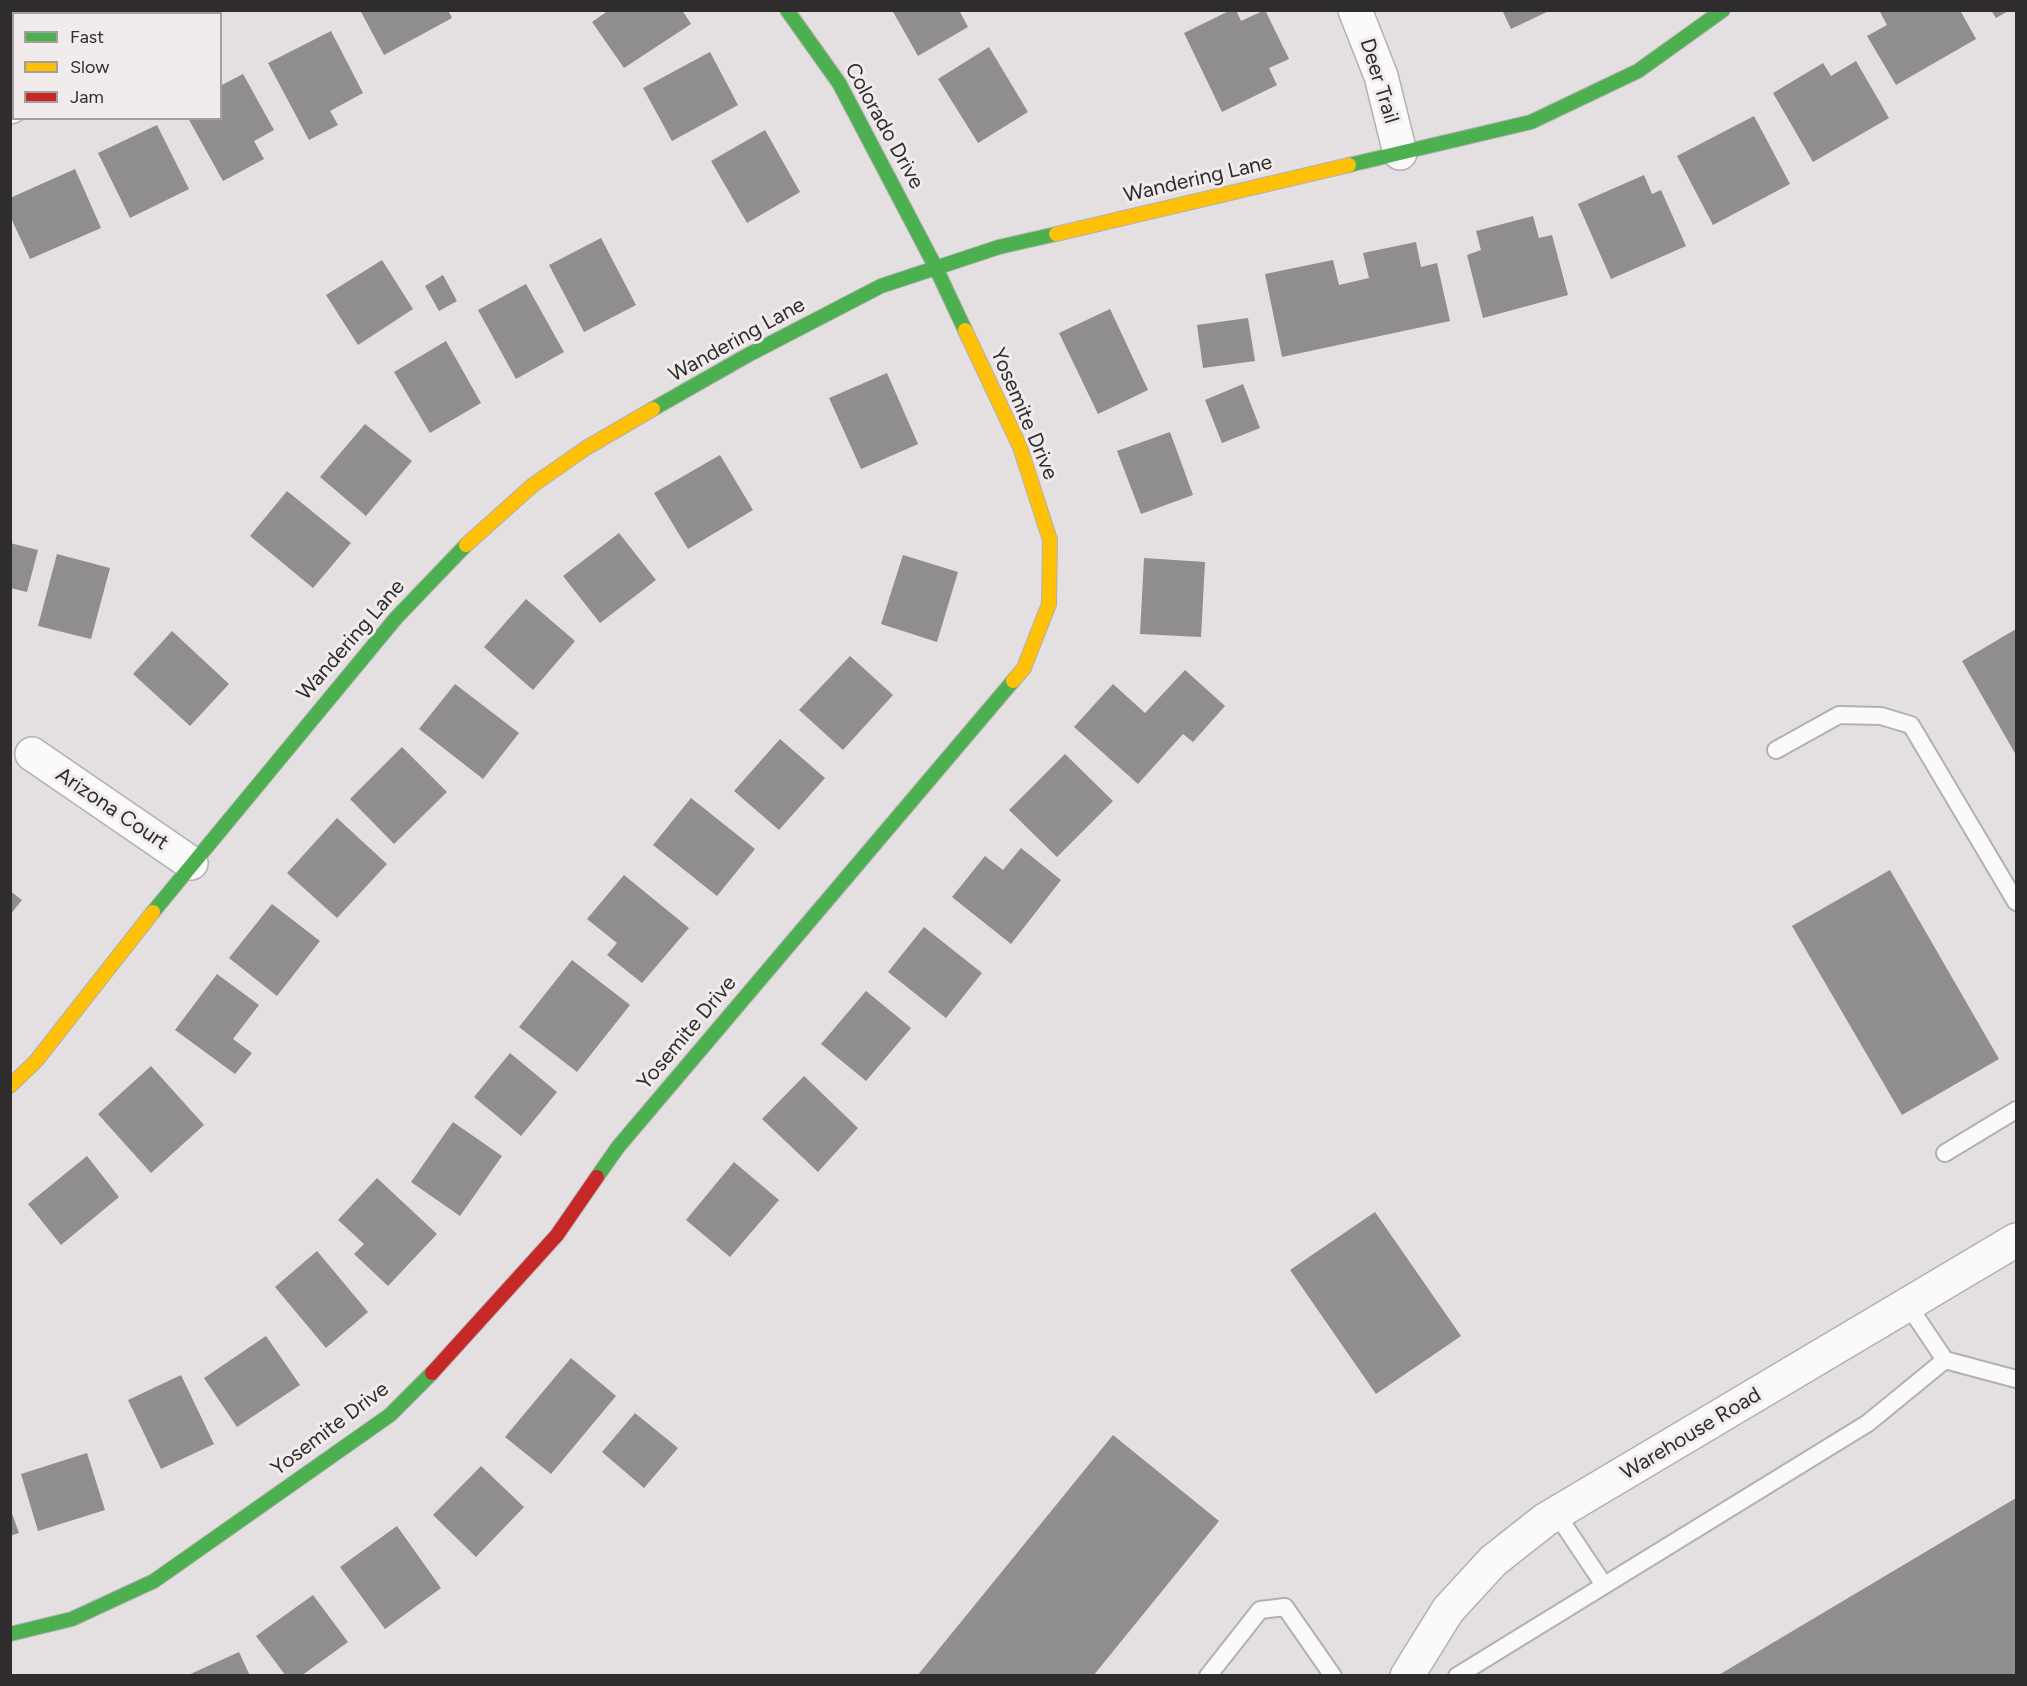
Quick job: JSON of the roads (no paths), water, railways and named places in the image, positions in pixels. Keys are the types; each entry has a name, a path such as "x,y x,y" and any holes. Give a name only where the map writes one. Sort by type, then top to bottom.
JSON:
{"street":[{"name":"Colorado Drive","path":"787,10 839,83 935,266"},
{"name":"Deer Trail","path":"1355,10 1382,76 1400,153"},
{"name":"Wandering Lane","path":"10,1086 36,1061 192,863 396,618 484,526 533,485 586,448 748,355 881,286 935,266 999,247 1531,122 1638,71 1723,10"},
{"name":"Yosemite Drive","path":"10,1634 72,1619 154,1581 390,1415 461,1344 557,1235 618,1147 1024,668 1049,604 1050,540 1020,447 935,266"},
{"name":"Arizona Court","path":"32,754 192,863"},
{"name":"Warehouse Road","path":"1407,1676 1448,1610 1493,1561 1556,1513 2016,1240"}],"lane":[{"path":"1776,750 1839,715 1881,716 1911,725 2016,903"},
{"path":"1945,1153 2016,1110"},
{"path":"1908,1305 1945,1360 2016,1379"},
{"path":"1457,1676 1868,1423 1945,1360"},
{"path":"1556,1513 1604,1585"},
{"path":"1208,1676 1260,1610 1285,1607 1333,1676"}]}
